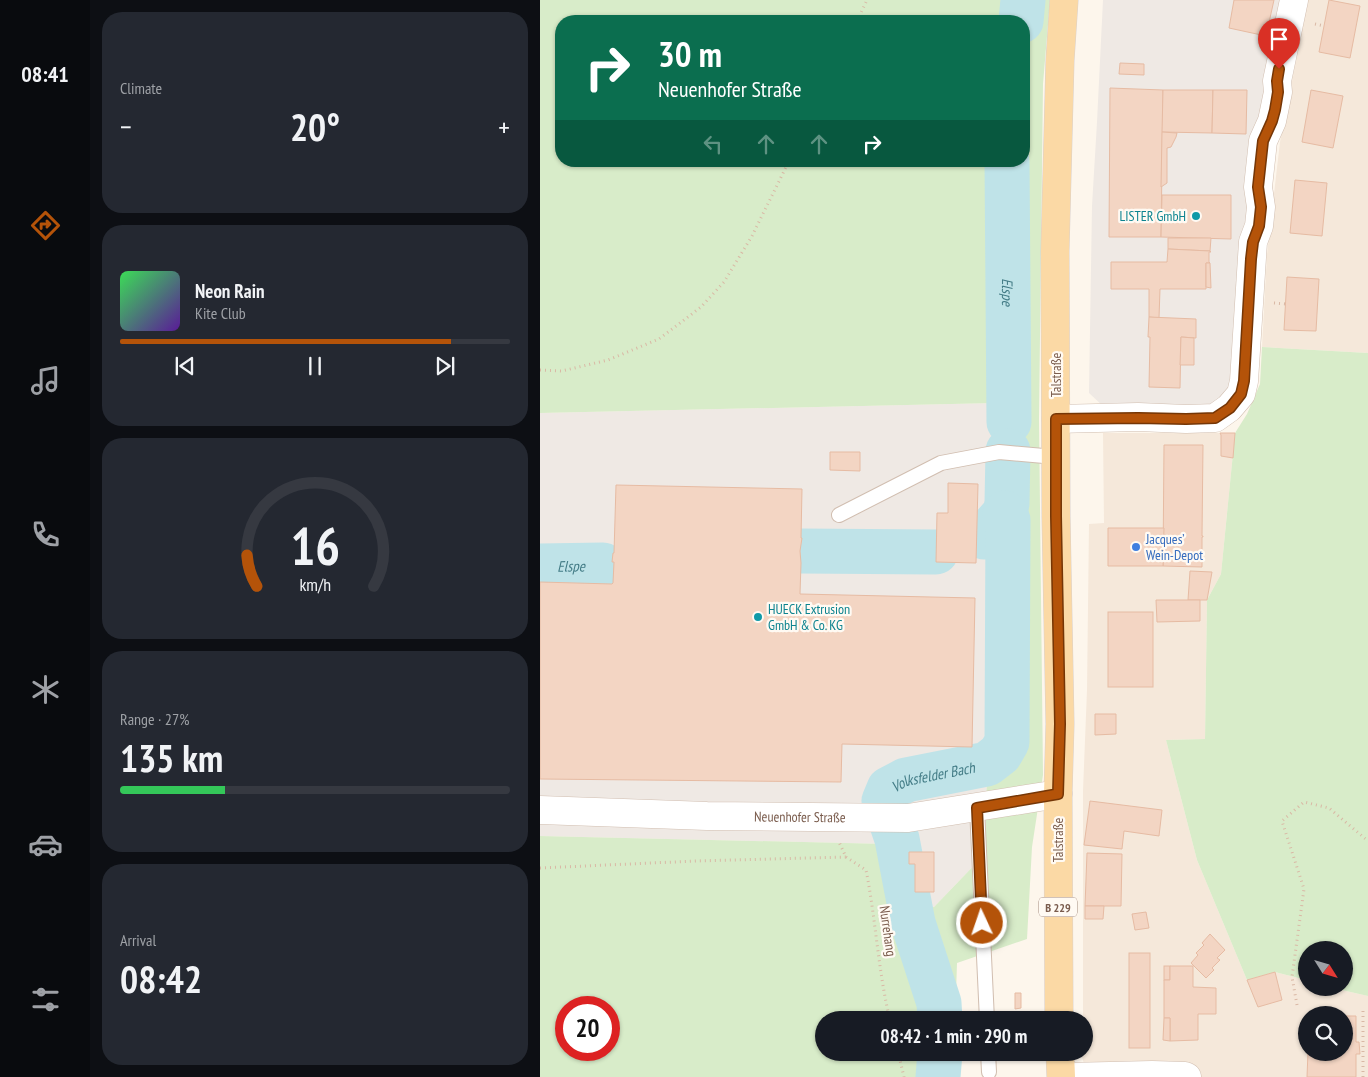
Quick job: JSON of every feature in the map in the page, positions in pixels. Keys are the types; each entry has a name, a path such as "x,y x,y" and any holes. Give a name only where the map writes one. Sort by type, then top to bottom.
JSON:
{"main road":[{"name":"Talstraße","path":"1059,1011 1058,794 1060,724 1055,457 1055,252 1056,167 1064,0"},
{"path":"1060,1061 1061,1077"}],"street":[{"path":"1056,419 1215,418 1230,408 1241,394 1244,381 1252,251 1259,226 1261,207 1258,187 1263,141 1275,110 1278,92 1277,81 1294,0"},
{"name":"Neuenhofer Straße","path":"540,810 707,816 908,818 1058,794"},
{"path":"1068,1077 1152,1074 1188,1077"}],"lane":[{"path":"838,515 941,463 999,452 1055,457"},
{"path":"977,808 987,1011"},
{"path":"988,1061 989,1072"}],"path":[{"path":"860,15 867,0"},
{"path":"540,370 562,371 608,360 659,340 701,307 724,282 752,236 786,167"},
{"path":"1298,1005 1292,977 1304,890 1282,821 1304,802 1329,808 1368,841"},
{"path":"540,868 846,857 827,817"},
{"name":"Nurrehang","path":"846,857 866,870 888,1011"},
{"path":"1363,1007 1363,1077"},
{"path":"900,1061 904,1077"}],"shaded area":[{"path":"1103,0 1282,0 1252,198 1234,379 1221,400 1204,407 1104,407 1089,393 1092,206"},
{"path":"1308,0 1368,0 1368,353 1262,347 1267,254 1280,142"},
{"path":"996,403 985,854 934,907 901,910 887,844 540,836 540,413"},
{"path":"1103,433 1235,433 1221,574 1207,600 1205,739 1166,740 1197,860 1247,980 1275,972 1298,978 1298,996 1353,996 1353,993 1368,996 1368,1077 1088,1077 1083,1061 1093,1061 1093,1011 1083,1011 1083,791 1087,690 1089,524 1104,523"}],"green space":[{"path":"540,0 1050,0 1043,84 1039,419 1043,775 1032,847 1027,939 957,963 956,994 958,1011 815,1011 815,1061 957,1061 956,1077 540,1077 540,836 887,844 901,910 934,907 985,854 996,403 540,413"},
{"path":"1262,347 1368,353 1368,996 1353,993 1353,941 1298,941 1298,978 1275,972 1247,980 1197,860 1166,740 1205,739 1207,600 1221,574 1235,433 1247,414 1260,384"}],"building":[{"path":"1234,0 1274,0 1266,36 1229,28"},
{"path":"1329,0 1360,6 1350,58 1319,52"},
{"path":"1120,63 1144,64 1144,75 1119,74"},
{"path":"1110,88 1163,90 1161,237 1109,237"},
{"path":"1163,90 1213,90 1212,133 1162,132"},
{"path":"1213,90 1247,90 1246,134 1212,133"},
{"path":"1311,90 1343,96 1333,148 1302,142"},
{"path":"1162,132 1177,133 1171,147 1167,148 1167,183 1161,187"},
{"path":"1295,180 1327,183 1322,236 1290,233"},
{"name":"LISTER GmbH","path":"1162,195 1231,195 1231,239 1161,237"},
{"path":"1168,238 1211,238 1210,251 1168,249"},
{"path":"1168,249 1211,252 1209,252 1210,263 1206,263 1206,289 1160,289 1159,318 1149,317 1149,289 1111,289 1111,262 1167,262"},
{"path":"1206,263 1210,263 1211,288 1206,287"},
{"path":"1287,277 1319,279 1316,331 1284,330"},
{"path":"1149,317 1196,319 1196,338 1181,337 1180,388 1149,387"},
{"path":"1181,337 1194,338 1194,365 1180,365"},
{"path":"1220,433 1235,433 1233,458 1221,456"},
{"path":"1164,445 1203,445 1202,567 1163,566"},
{"path":"830,452 860,452 860,471 830,470"},
{"path":"948,483 978,484 976,563 936,562 937,513 948,513"},
{"name":"HUECK Extrusion GmbH & Co. KG","path":"616,485 802,489 800,594 975,598 972,747 842,744 841,782 540,779 540,582 613,583 614,562 612,562 614,553"},
{"name":"Jacques’ Wein-Depot","path":"1108,528 1164,528 1163,566 1108,566"},
{"path":"1190,571 1212,572 1207,600 1188,600"},
{"path":"1156,600 1200,600 1200,621 1157,622"},
{"path":"1108,612 1153,612 1153,687 1108,687"},
{"path":"1095,714 1116,714 1116,734 1095,735"},
{"path":"1090,801 1162,810 1159,836 1124,831 1122,849 1084,845"},
{"path":"909,852 934,852 934,892 915,892 915,864 909,864"},
{"path":"1087,853 1122,854 1121,906 1085,906"},
{"path":"1085,906 1104,906 1103,919 1085,919"},
{"path":"1146,912 1149,928 1135,930 1132,914"},
{"path":"1210,934 1225,950 1217,958 1220,960 1212,968 1214,970 1206,978 1191,963 1198,955 1196,953 1204,945 1202,943"},
{"path":"1129,953 1150,953 1150,1048 1129,1048"},
{"path":"1164,966 1170,966 1170,980 1164,980"},
{"path":"1170,966 1193,966 1193,987 1216,988 1216,1014 1198,1014 1198,1040 1170,1041 1170,1018 1164,1018 1164,980 1170,980"},
{"path":"1275,972 1282,1000 1258,1007 1247,980"},
{"path":"1015,993 1021,993 1021,1008 1015,1009"},
{"path":"1353,1016 1356,1016 1356,1042 1359,1042 1360,1054 1356,1054 1356,1077 1307,1077 1308,1061 1353,1061"},
{"path":"1164,1018 1170,1018 1170,1041 1163,1040"}],"waterway":[{"name":"Elspe","path":"1022,15 1023,0"},
{"name":"Elspe","path":"1007,167 1009,422"},
{"name":"Elspe","path":"984,537 1005,513 1007,503 1008,451"},
{"name":"Volksfelder Bach","path":"939,1011 939,1003 913,923 897,839 884,801 889,789 906,780 987,764 1000,754 1007,742 1008,520 1005,513"},
{"name":"Elspe","path":"800,551 936,552"},
{"name":"Elspe","path":"540,566 603,565"},
{"name":"Volksfelder Bach","path":"938,1077 939,1061"}],"place":[{"name":"LISTER GmbH","path":"1196,216"},
{"name":"Jacques’ Wein-Depot","path":"1136,547"},
{"name":"HUECK Extrusion GmbH & Co. KG","path":"758,617"}],"route":[{"path":"982,923 977,808 1058,794 1060,724 1056,419 1215,418 1230,408 1241,394 1244,381 1251,259 1253,242 1259,226 1261,207 1258,187 1263,141 1275,110 1279,69"}]}
